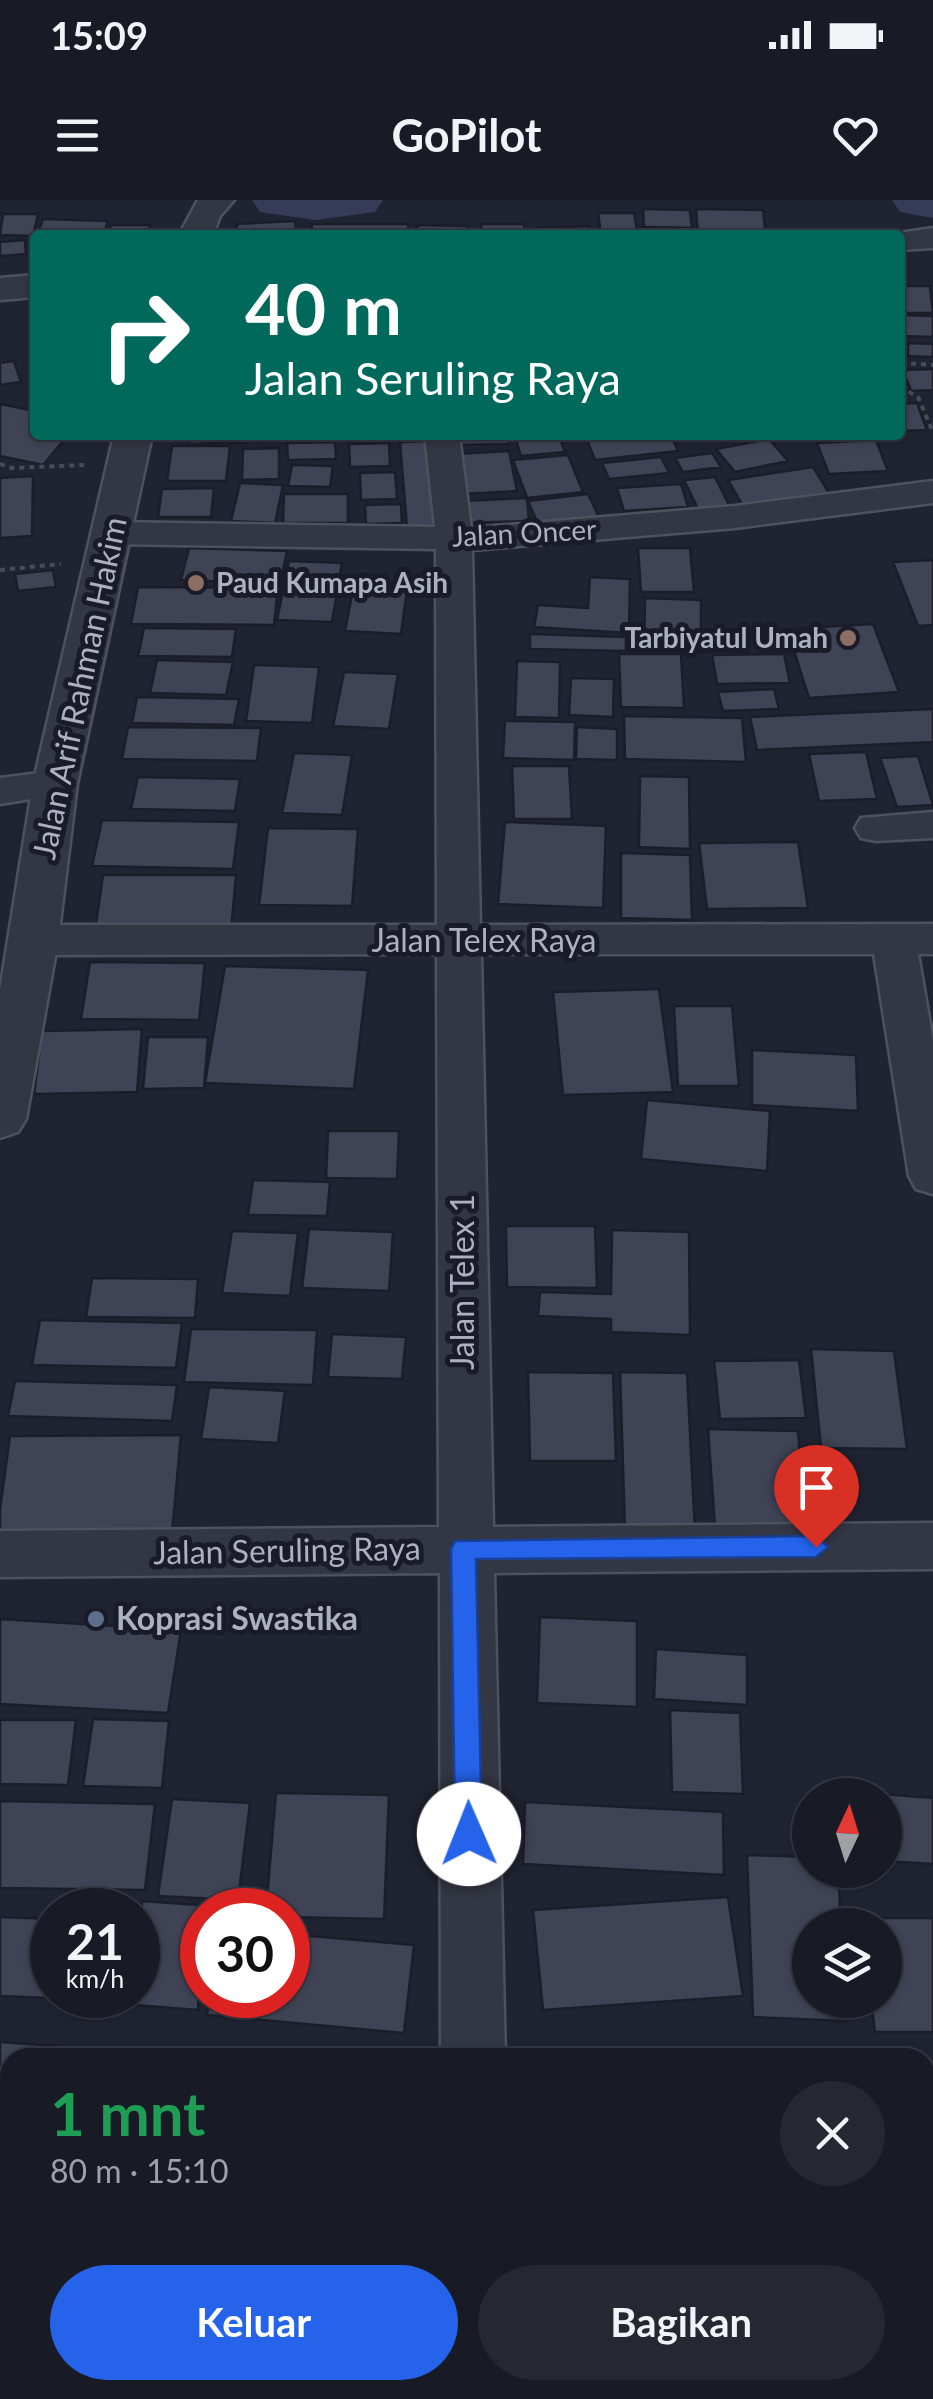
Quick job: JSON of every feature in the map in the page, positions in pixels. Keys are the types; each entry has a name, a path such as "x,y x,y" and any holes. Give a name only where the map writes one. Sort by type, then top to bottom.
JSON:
{"street":[{"path":"905,240 933,238"},
{"path":"0,289 30,286"},
{"name":"Jalan Telex 1","path":"443,440 454,538 473,2048"},
{"name":"Jalan Arif Rahman Hakim","path":"0,1118 34,940 54,784 130,449"},
{"name":"Jalan Oncer","path":"113,534 454,538 735,517 933,492"},
{"path":"0,791 54,784"},
{"path":"876,828 933,825"},
{"path":"913,939 933,1176"},
{"name":"Jalan Telex Raya","path":"34,940 461,966 913,939"},
{"name":"Jalan Seruling Raya","path":"0,1554 464,1561 933,1546"}],"path":[{"path":"905,362 933,365"},
{"path":"905,390 918,397 933,432"},
{"path":"0,464 12,468 130,449"}],"building":[{"path":"643,209 690,210 692,228 644,227"},
{"path":"696,209 763,210 765,230 698,230"},
{"path":"598,213 634,213 637,230 600,230"},
{"path":"3,214 38,214 30,236 0,235"},
{"path":"43,219 108,221 105,230 39,230"},
{"path":"295,221 296,230 237,230 237,224"},
{"path":"312,224 408,224 408,230 311,230"},
{"path":"481,224 524,224 525,230 481,230"},
{"path":"111,225 150,225 148,230 110,230"},
{"path":"418,225 467,226 467,230 418,230"},
{"path":"588,226 589,230 540,230"},
{"path":"25,240 26,254 0,256 0,242"},
{"path":"905,286 930,286 933,313 905,313"},
{"path":"905,315 933,316 933,337 905,336"},
{"path":"908,343 933,344 933,357 908,356"},
{"path":"14,361 21,382 0,385 0,363"},
{"path":"933,369 933,390 911,391 905,370"},
{"path":"917,403 927,430 905,431 905,404"},
{"path":"0,404 30,410 30,440 64,440 43,465 0,456"},
{"path":"188,440 246,440 246,442 188,444"},
{"path":"456,440 509,440 509,444 456,445"},
{"path":"516,440 560,440 565,452 521,456"},
{"path":"587,440 673,440 678,451 595,460"},
{"path":"770,440 788,461 735,472 716,449"},
{"path":"876,440 888,471 829,474 817,443"},
{"path":"431,441 439,526 407,527 400,442"},
{"path":"335,442 336,459 288,460 287,443"},
{"path":"389,443 390,466 350,467 349,444"},
{"path":"172,446 230,446 226,481 167,481"},
{"path":"279,448 279,479 242,480 243,449"},
{"path":"509,451 517,491 462,494 455,454"},
{"path":"712,453 721,467 683,472 675,458"},
{"path":"568,455 583,492 527,498 513,460"},
{"path":"661,457 669,473 609,479 602,463"},
{"path":"292,465 333,466 330,487 288,486"},
{"path":"813,467 829,493 743,506 728,480"},
{"path":"395,472 397,499 361,500 360,473"},
{"path":"33,476 32,536 0,538 0,478"},
{"path":"715,477 731,509 700,513 684,480"},
{"path":"240,483 283,485 275,523 231,521"},
{"path":"681,484 688,507 624,511 617,488"},
{"path":"214,488 211,517 158,517 162,489"},
{"path":"284,494 348,494 348,523 283,523"},
{"path":"588,494 599,517 538,524 528,501"},
{"path":"527,498 529,521 464,523 461,501"},
{"path":"401,504 402,523 366,524 365,505"},
{"path":"189,548 287,551 280,584 181,580"},
{"path":"638,548 690,548 694,592 641,592"},
{"path":"933,560 933,625 918,626 893,562"},
{"path":"289,561 342,563 332,622 277,620"},
{"path":"53,570 56,587 18,591 15,574"},
{"path":"590,577 630,579 629,633 534,627 538,605 588,608"},
{"path":"138,587 278,588 274,625 131,624"},
{"path":"353,589 407,591 401,634 345,631"},
{"path":"645,598 701,600 701,652 644,650"},
{"path":"873,624 899,692 809,698 787,629"},
{"path":"144,628 236,629 232,657 138,656"},
{"path":"530,634 626,637 626,651 530,649"},
{"path":"619,654 681,654 684,708 621,707"},
{"path":"784,654 790,683 717,684 712,655"},
{"path":"157,660 233,662 226,695 150,693"},
{"path":"517,661 560,662 559,718 515,717"},
{"path":"254,665 319,667 312,723 246,721"},
{"path":"344,672 398,674 389,729 333,726"},
{"path":"571,678 614,679 613,717 569,715"},
{"path":"774,689 779,709 723,711 718,692"},
{"path":"137,697 239,699 234,725 132,723"},
{"path":"933,709 933,742 757,750 750,717"},
{"path":"624,716 742,718 746,762 625,759"},
{"path":"505,721 575,722 574,760 503,758"},
{"path":"128,727 261,728 257,761 122,759"},
{"path":"577,727 617,729 617,760 576,759"},
{"path":"866,752 877,799 819,801 809,754"},
{"path":"294,753 352,755 342,815 282,813"},
{"path":"918,756 933,805 897,807 880,758"},
{"path":"512,766 569,766 572,819 514,819"},
{"path":"640,776 689,777 690,849 639,847"},
{"path":"138,777 240,779 235,811 131,809"},
{"path":"102,820 239,822 233,869 92,866"},
{"path":"505,822 606,826 603,908 498,904"},
{"path":"268,828 358,829 352,906 259,905"},
{"path":"798,842 808,908 707,909 699,843"},
{"path":"621,853 690,855 692,920 621,918"},
{"path":"103,875 236,875 231,931 95,930"},
{"path":"90,962 205,963 199,1020 81,1019"},
{"path":"225,966 368,970 354,1089 205,1083"},
{"path":"659,989 673,1092 563,1095 553,992"},
{"path":"674,1006 732,1006 739,1086 678,1086"},
{"path":"142,1029 137,1092 34,1094 42,1031"},
{"path":"148,1037 208,1037 204,1088 143,1089"},
{"path":"752,1050 856,1055 858,1111 752,1105"},
{"path":"647,1100 770,1111 767,1171 641,1159"},
{"path":"328,1131 399,1131 397,1179 326,1178"},
{"path":"253,1180 330,1182 327,1216 248,1215"},
{"path":"506,1226 595,1226 597,1288 507,1287"},
{"path":"309,1229 393,1232 389,1291 302,1288"},
{"path":"612,1230 689,1232 690,1335 611,1332 611,1319 538,1316 540,1292 611,1294"},
{"path":"232,1231 298,1233 290,1296 222,1293"},
{"path":"92,1278 198,1279 195,1318 86,1317"},
{"path":"40,1320 182,1323 176,1368 32,1365"},
{"path":"191,1329 317,1330 313,1385 184,1382"},
{"path":"332,1334 406,1337 402,1379 328,1377"},
{"path":"811,1349 894,1351 907,1449 821,1448"},
{"path":"799,1360 806,1418 720,1419 714,1361"},
{"path":"528,1372 613,1373 616,1461 530,1461"},
{"path":"620,1372 687,1373 695,1531 625,1530"},
{"path":"15,1381 177,1385 172,1421 8,1416"},
{"path":"209,1387 285,1391 278,1443 201,1439"},
{"path":"708,1429 798,1431 806,1529 715,1527"},
{"path":"181,1435 171,1544 0,1546 0,1509 10,1436"},
{"path":"540,1617 637,1621 637,1707 537,1703"},
{"path":"0,1619 181,1630 168,1713 0,1704"},
{"path":"656,1649 747,1655 747,1705 654,1699"},
{"path":"670,1710 740,1713 743,1794 672,1792"},
{"path":"93,1719 169,1721 162,1788 83,1786"},
{"path":"0,1720 76,1720 68,1785 0,1784"},
{"path":"276,1793 389,1795 384,1919 310,1917 310,1888 268,1888"},
{"path":"902,1796 933,1798 933,1864 902,1862"},
{"path":"172,1799 250,1803 239,1888 180,1888 180,1897 160,1896"},
{"path":"0,1801 155,1804 145,1888 0,1888"},
{"path":"525,1802 723,1812 724,1875 523,1864"},
{"path":"747,1855 792,1856 792,1888 839,1888 840,1908 792,1908 792,2018 847,2021 753,2017"},
{"path":"728,1897 743,1996 543,2010 533,1910"},
{"path":"160,1902 180,1904 180,2009 160,2007"},
{"path":"0,1917 30,1918 30,1997 0,1996"},
{"path":"902,1918 933,1918 933,2032 875,2032 873,2018 902,2018"},
{"path":"310,1936 414,1945 404,2033 240,2018 310,2018"},
{"path":"0,2042 86,2048 0,2048"}],"waterway":[{"path":"279,200 315,204 356,200"},
{"path":"919,200 933,202"}],"place":[{"name":"Paud Kumapa Asih","path":"196,583"},
{"name":"Tarbiyatul Umah","path":"848,638"},
{"name":"Koprasi Swastika","path":"96,1619"}],"route":[{"path":"469,1834 464,1549 816,1547"}]}
